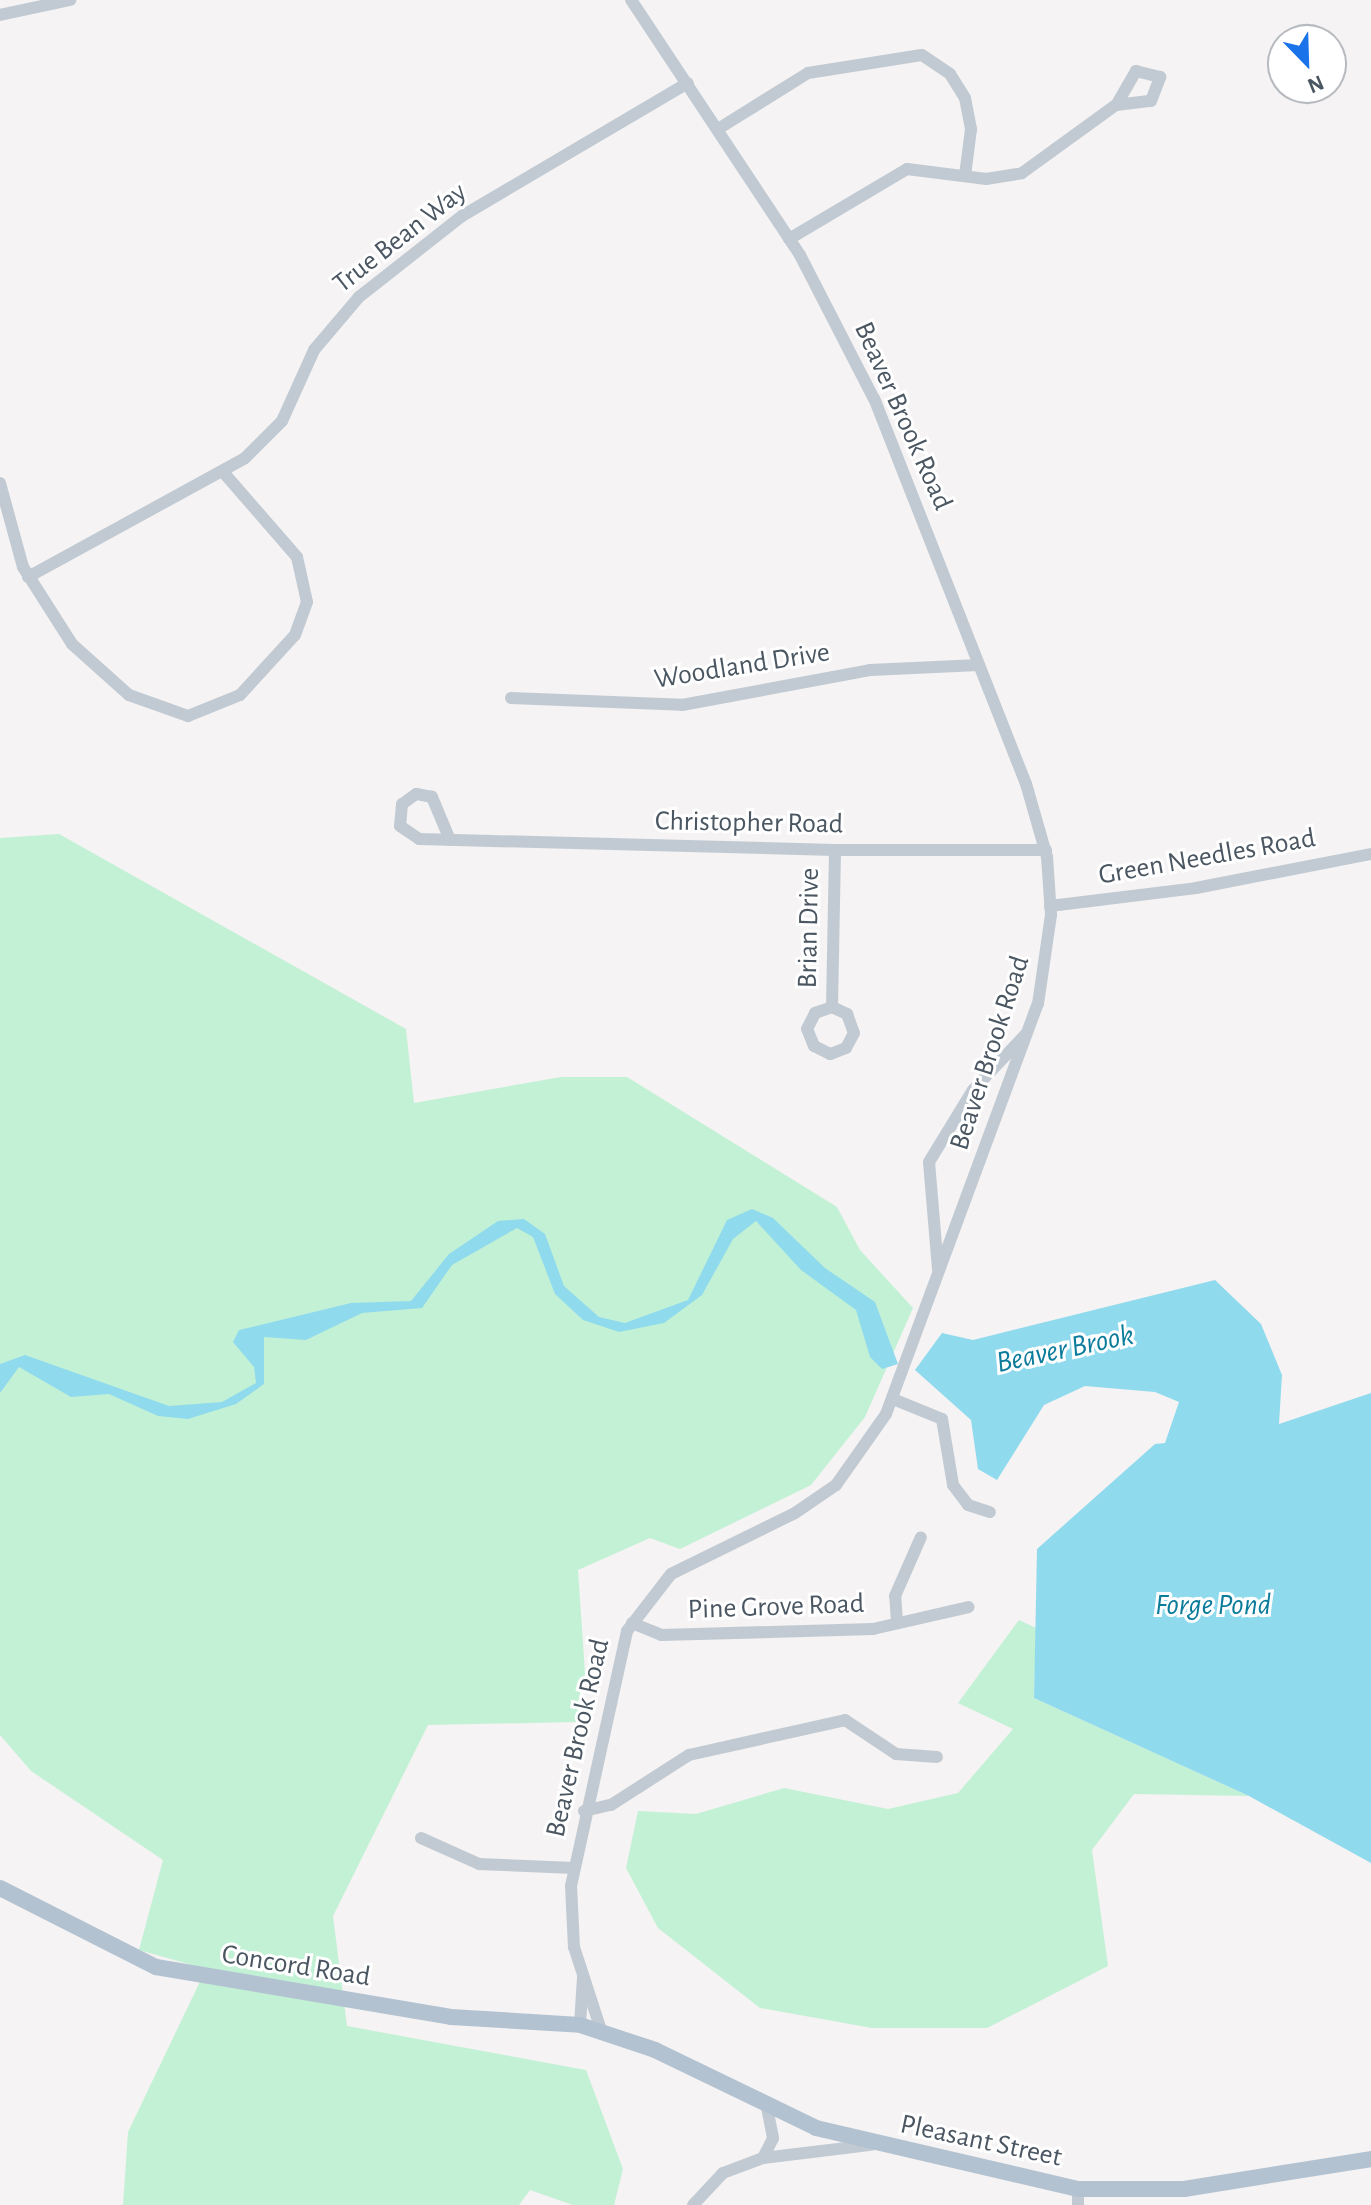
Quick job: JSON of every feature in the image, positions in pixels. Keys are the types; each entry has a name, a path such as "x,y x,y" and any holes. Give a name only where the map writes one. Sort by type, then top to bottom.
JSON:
{"main road":[{"name":"Concord Road","path":"0,1888 105,1946 193,1976 451,2017 580,2025 601,2030"},
{"name":"Pleasant Street","path":"601,2030 767,2108 878,2144 1078,2197 1184,2189 1371,2159"}],"street":[{"path":"0,15 68,0"},
{"name":"Beaver Brook Road","path":"601,2030 569,1908 584,1811 632,1623 671,1574 795,1513 836,1485 895,1395 1028,1032 1046,973 1050,906 1046,850 979,665 876,403 789,239 631,0"},
{"path":"718,129 808,73 922,55 950,74 965,98 971,129 965,176"},
{"name":"True Bean Way","path":"28,577 224,473 282,421 314,350 359,297 462,216 688,83"},
{"path":"789,239 895,173 918,168 965,176 1022,173 1116,105"},
{"path":"1,489 28,577 72,644 129,695 178,716 222,708 295,635 307,590 291,547 224,473"},
{"name":"Woodland Drive","path":"511,698 682,705 870,670 979,665"},
{"name":"Christopher Road","path":"450,840 432,797 416,794 402,804 398,820 408,835 450,840 835,850 1046,850"},
{"name":"Brian Drive","path":"832,1007 835,850"},
{"name":"Green Needles Road","path":"1050,906 1196,888 1371,854"},
{"path":"938,1277 929,1162 973,1090 1028,1032"},
{"path":"895,1395 942,1419 953,1485 968,1505 990,1512"},
{"path":"897,1622 895,1596 921,1537"},
{"name":"Pine Grove Road","path":"632,1623 661,1635 897,1622 969,1607"},
{"path":"584,1811 611,1805 689,1755 845,1720 917,1760 937,1757"},
{"path":"421,1838 479,1864 574,1868"},
{"name":"Beaver Brook Road","path":"580,2025 583,1970"},
{"path":"763,2158 773,2138 767,2108"},
{"path":"693,2205 723,2173 763,2158 878,2144"}],"green space":[{"path":"59,834 406,1029 414,1103 561,1077 627,1077 837,1207 860,1250 913,1308 865,1417 811,1485 680,1549 650,1538 578,1570 585,1673 576,1722 428,1725 333,1916 347,2026 586,2070 623,2169 614,2205 573,2205 530,2190 519,2205 123,2205 128,2132 206,1969 139,1950 163,1860 31,1771 0,1735 0,838"},
{"path":"1019,1620 1036,1628 1034,1698 1249,1796 1134,1794 1092,1850 1108,1966 987,2028 872,2028 760,2008 658,1928 626,1868 638,1811 696,1814 784,1788 888,1809 958,1793 1013,1729 958,1703"}],"water":[{"path":"752,1209 773,1218 825,1268 875,1302 898,1364 882,1369 870,1357 856,1310 801,1270 756,1221 733,1239 702,1295 664,1323 619,1332 583,1320 555,1294 533,1237 517,1228 452,1265 422,1308 362,1313 306,1340 264,1337 264,1384 236,1404 188,1419 158,1416 109,1394 71,1397 19,1367 0,1393 0,1364 25,1355 169,1406 222,1402 256,1383 254,1367 233,1342 239,1330 351,1303 411,1301 449,1254 498,1221 524,1219 545,1234 564,1286 599,1317 625,1323 688,1300 727,1220"},
{"name":"Forge Pond","path":"1215,1280 1261,1324 1282,1375 1279,1424 1371,1393 1371,1863 1249,1796 1034,1698 1037,1549 1155,1444 1165,1443 1179,1402 1155,1392 1085,1386 1044,1405 997,1480 978,1469 971,1420 915,1370 942,1333 973,1340"}],"water label":[{"name":"Beaver Brook","path":"1065,1349"}]}
